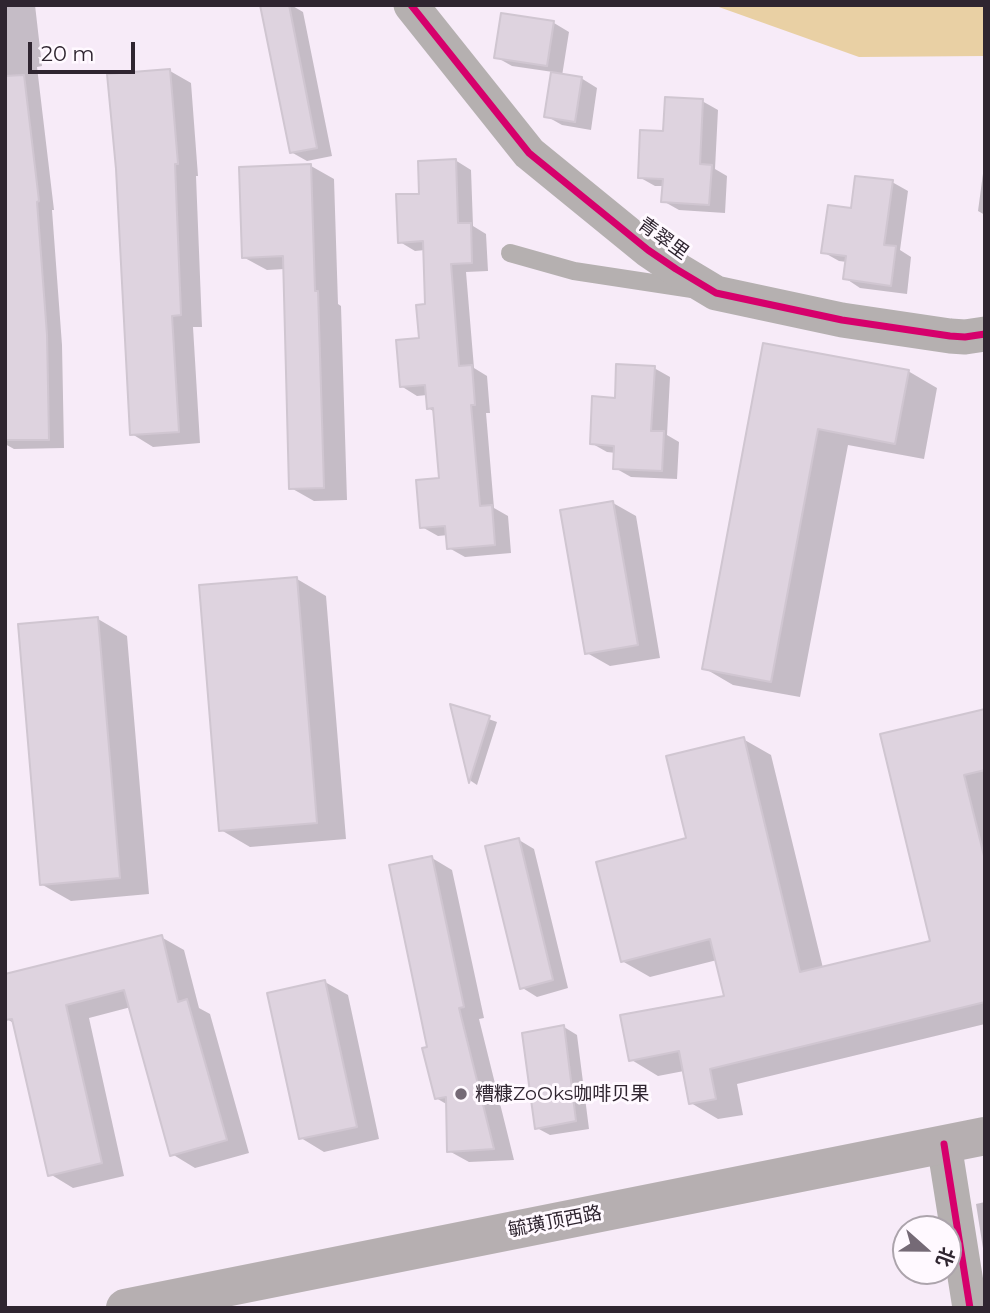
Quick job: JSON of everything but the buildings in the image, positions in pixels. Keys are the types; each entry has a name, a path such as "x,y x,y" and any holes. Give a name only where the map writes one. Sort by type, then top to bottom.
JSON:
{"main road":[{"name":"毓璜顶西路","path":"125,1308 985,1136"}],"street":[{"name":"青翠里","path":"411,5 529,153 648,250 716,293 842,320 950,336 985,334"},
{"path":"944,1144 970,1308"}],"lane":[{"path":"510,253 575,271 716,293"}],"shaded area":[{"path":"985,5 985,56 859,57 716,6"}],"cycle path":[{"path":"411,5 529,153 648,250 716,293 842,320 950,336 985,334"},
{"path":"944,1144 970,1308"}],"place":[{"name":"糟糠ZoOks咖啡贝果","path":"461,1094"}]}
